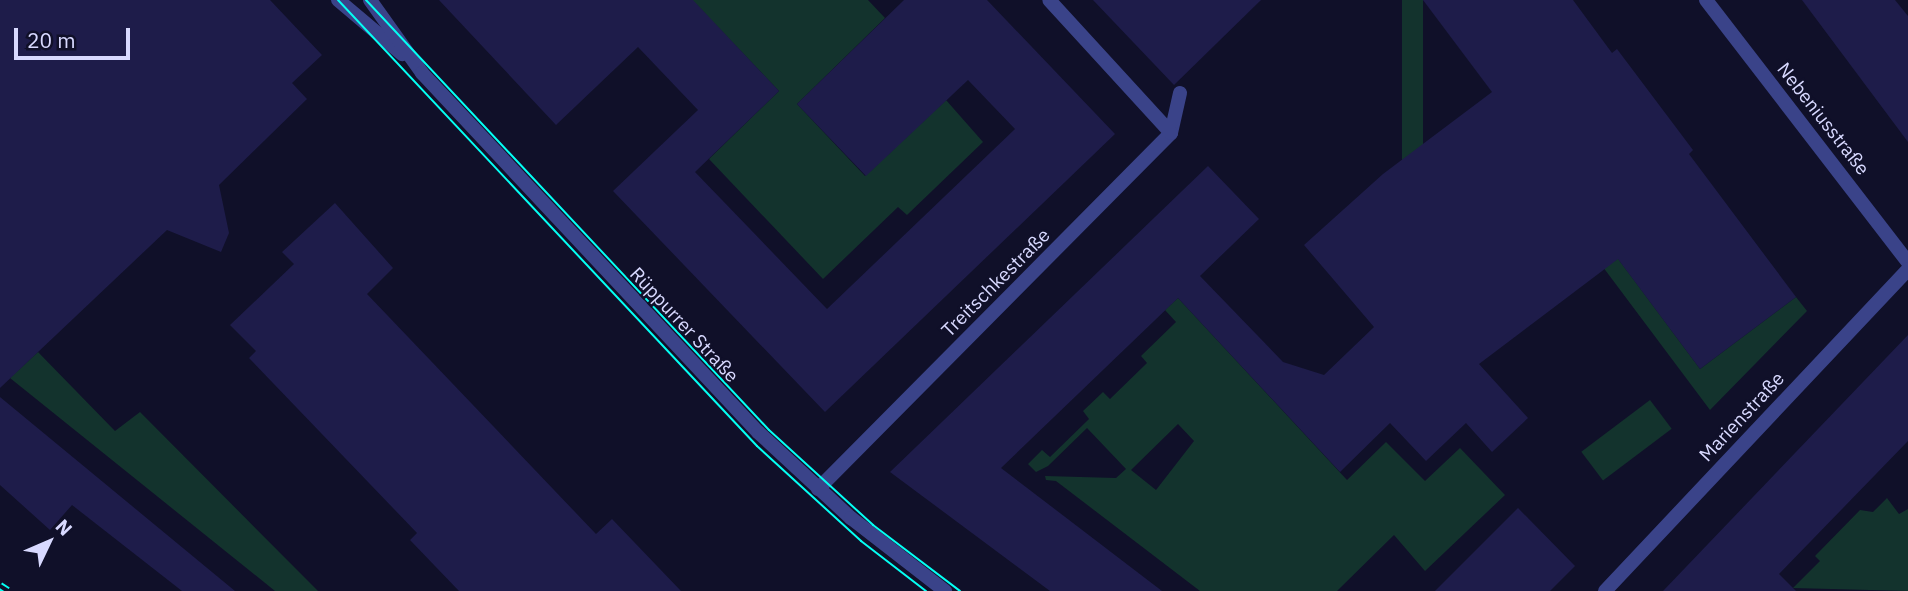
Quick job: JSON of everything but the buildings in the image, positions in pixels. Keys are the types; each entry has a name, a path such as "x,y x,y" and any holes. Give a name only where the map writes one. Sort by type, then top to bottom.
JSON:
{"street":[{"name":"Rüppurrer Straße","path":"338,0 414,64 750,423 818,489 945,591"},
{"name":"Rüppurrer Straße","path":"370,0 414,64"},
{"path":"1049,0 1171,133"},
{"name":"Nebeniusstraße","path":"1706,0 1908,262"},
{"path":"1171,133 1180,93"},
{"name":"Treitschkestraße","path":"818,489 1171,133"},
{"name":"Marienstraße","path":"1605,591 1908,270"}],"green space":[{"path":"692,0 868,0 885,18 797,104 865,176 946,100 983,142 907,215 898,207 823,279 709,159 779,91"},
{"path":"1402,0 1423,0 1423,175 1402,175"},
{"path":"1593,225 1700,369 1796,297 1807,311 1710,410 1576,231"},
{"path":"1178,298 1347,480 1386,442 1425,481 1460,448 1505,495 1425,571 1394,535 1337,591 1200,591 1056,481 1046,480 1045,476 1116,478 1126,469 1087,428 1048,466 1036,472 1028,464 1042,450 1050,457 1089,419 1083,411 1103,392 1110,399 1147,363 1141,356 1176,322 1165,310","holes":["1178,424 1194,441 1156,490 1131,470"]},
{"path":"38,352 115,431 140,412 318,591 275,591 10,378"},
{"path":"1650,400 1672,429 1603,481 1581,452"},
{"path":"1887,498 1899,514 1908,509 1908,591 1793,588 1820,561 1815,556 1860,510 1873,512"}],"tram line":[{"path":"338,0 757,446 861,541 926,591"},
{"path":"366,0 769,430 873,525 960,591"}],"railway":[{"path":"0,586 8,591"}]}
